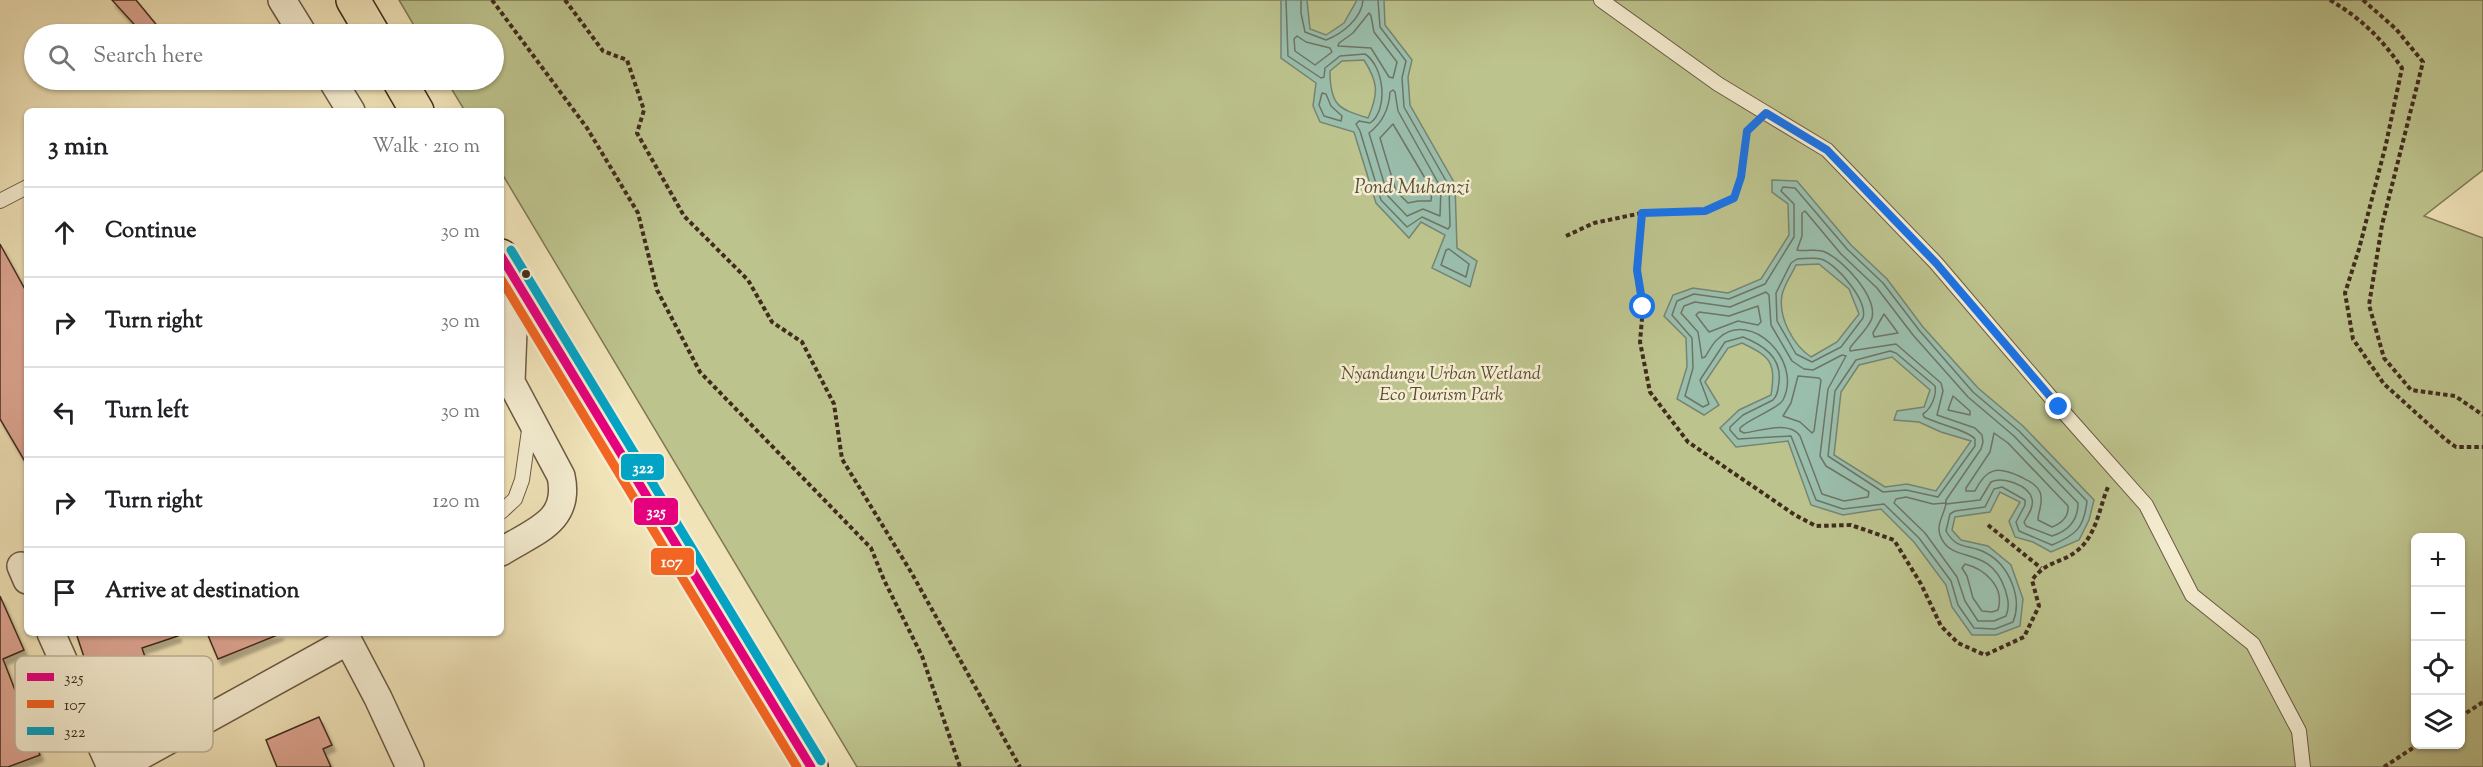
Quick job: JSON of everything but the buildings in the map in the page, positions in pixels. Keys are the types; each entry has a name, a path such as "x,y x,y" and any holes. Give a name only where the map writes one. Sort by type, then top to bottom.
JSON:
{"highway":[{"path":"353,0 367,24"},
{"path":"405,90 415,108"},
{"path":"508,268 811,767"}],"street":[{"path":"282,0 297,24"},
{"path":"338,90 349,108"},
{"path":"504,550 550,522 561,509 565,491 561,476 506,373 508,268"},
{"path":"52,636 61,656"},
{"path":"213,716 356,637 378,698 410,767"},
{"path":"104,752 111,767"},
{"path":"120,767 147,752"}],"lane":[{"path":"1601,0 1718,84 1827,150 1936,263 2146,505 2192,595 2253,644 2299,731 2303,767"},
{"path":"0,201 24,189"},
{"path":"504,509 514,499 522,480 530,418"}],"path":[{"path":"492,0 587,128 638,213 657,290 700,372 871,548 884,580 922,656 960,767"},
{"path":"565,0 603,51 627,60 644,110 637,133 684,216 748,280 772,322 802,342 834,404 842,459 911,572 1020,767"},
{"path":"2330,0 2356,15 2384,43 2402,68 2386,144 2344,293 2353,339 2384,384 2445,440 2456,447 2483,447"},
{"path":"2363,0 2396,29 2423,62 2382,225 2369,305 2384,358 2411,390 2455,396 2483,415"},
{"path":"1566,236 1594,222 1642,213 1705,211 1734,198 1741,177 1747,131 1766,113"},
{"path":"1642,213 1637,270 1643,307 1640,342 1650,392 1688,442 1796,516 1816,526 1851,525 1894,540 1922,584 1941,626 1958,642 1985,655 2024,637 2039,606 2032,580 2041,568 2079,549 2099,520 2103,498 2115,470"},
{"path":"1988,525 2041,568"},
{"path":"2465,714 2483,702"},
{"path":"2384,767 2411,749"}],"green space":[{"name":"Nyandungu Urban Wetland Eco Tourism Park","path":"399,0 2483,0 2483,170 2424,216 2483,238 2483,767 857,767 504,177 504,108 463,108 452,90 504,90 504,24 413,24"}],"water":[{"name":"Pond Muhanzi","path":"1281,0 1307,0 1310,29 1326,35 1344,23 1357,0 1384,0 1385,25 1412,60 1408,77 1410,105 1455,184 1457,248 1477,261 1470,287 1432,268 1445,235 1421,222 1409,238 1376,203 1354,132 1320,122 1313,106 1316,83 1281,58","holes":["1364,60 1372,75 1375,88 1374,101 1368,118 1349,112 1338,104 1330,82 1330,71 1342,61"]},
{"path":"1772,180 1797,181 1851,245 1887,279 1923,327 1978,388 2023,426 2094,500 2089,520 2079,540 2051,552 2033,542 2015,537 2009,521 2020,502 2000,492 1990,512 1955,517 1952,530 1961,540 1988,546 2011,565 2023,599 2020,626 1996,635 1972,635 1952,607 1946,585 1914,542 1881,509 1843,515 1811,505 1788,441 1736,447 1720,428 1739,410 1771,395 1772,368 1759,352 1742,343 1728,348 1705,382 1719,405 1704,415 1677,399 1687,367 1686,338 1664,316 1673,295 1693,288 1728,293 1761,279 1789,235 1788,204 1772,192","holes":["1819,264 1849,289 1859,314 1837,342 1811,357 1798,345 1788,330 1781,303 1786,283 1796,265","1892,357 1930,390 1924,407 1897,411 1894,420 1919,422 1941,432 1971,441 1936,491 1907,484 1885,487 1834,455 1841,392 1859,365"]}],"transit line":[{"name":"322","path":"511,250 821,761"},
{"name":"325","path":"504,261 811,767"},
{"name":"107","path":"504,284 797,767"}],"route":[{"path":"1643,307 1637,270 1642,213 1705,211 1734,198 1741,177 1747,131 1766,113 1827,150 1936,263 2059,407"}]}
